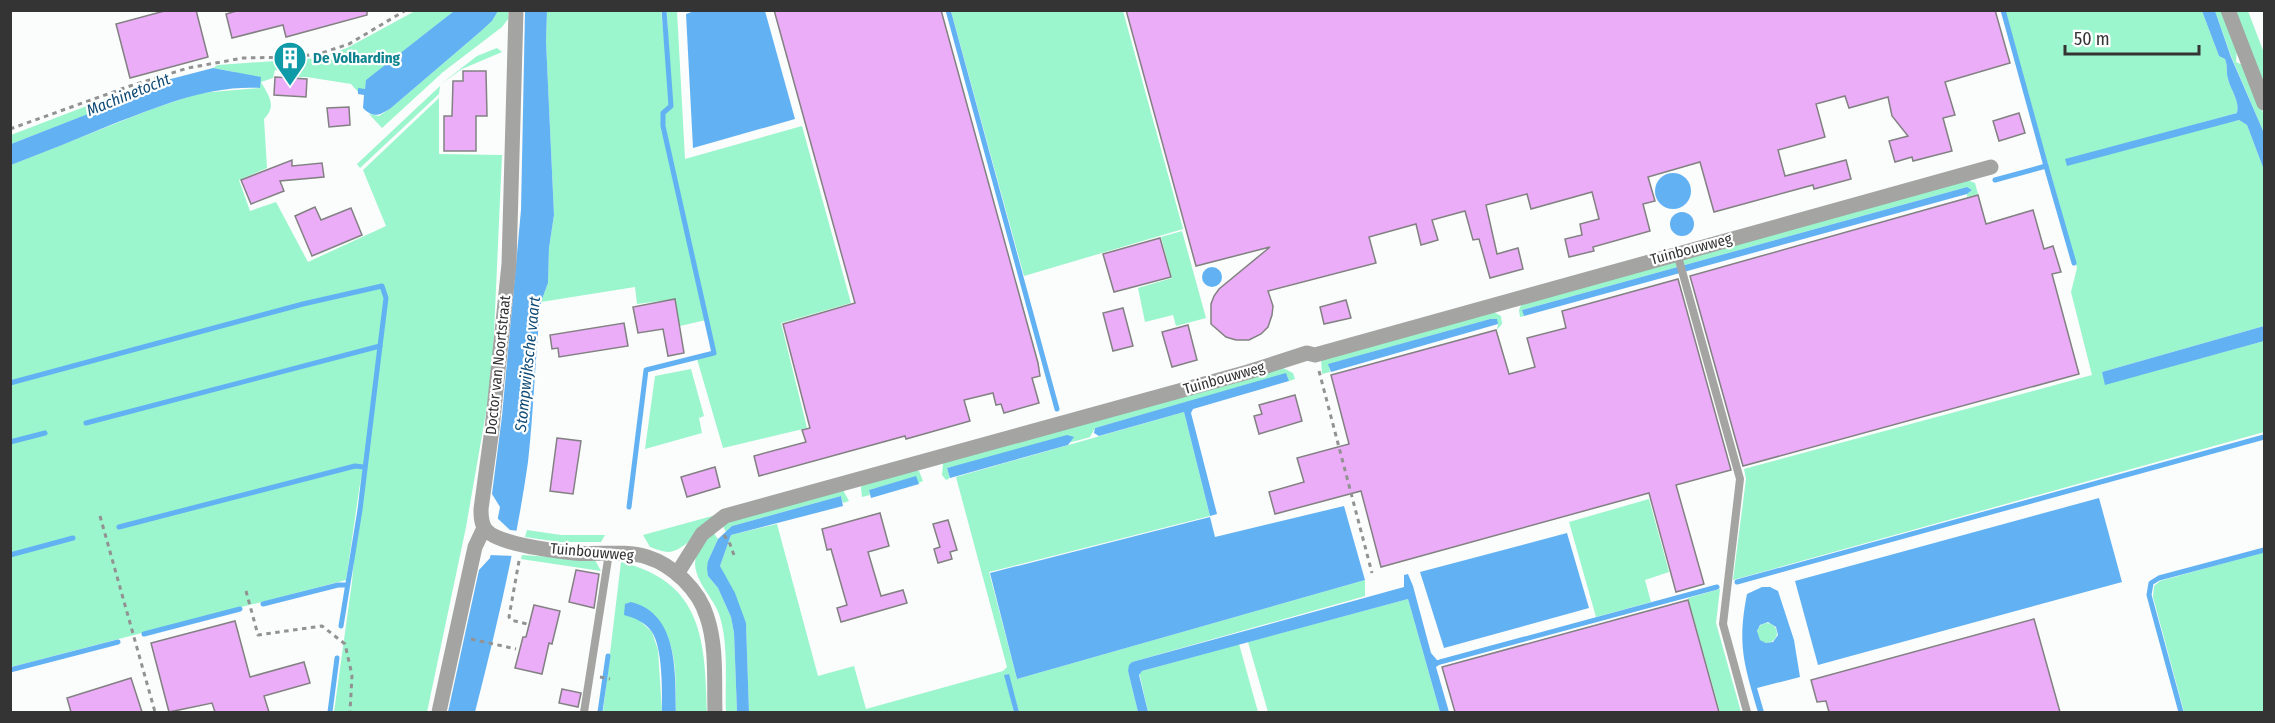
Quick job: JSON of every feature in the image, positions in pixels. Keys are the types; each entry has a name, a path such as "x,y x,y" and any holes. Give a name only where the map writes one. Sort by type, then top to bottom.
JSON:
{"street":[{"name":"Doctor van Noortstraat","path":"439,712 475,547 488,531 481,509 492,429 509,264 516,10"},
{"path":"2228,10 2265,103"},
{"name":"Tuinbouwweg","path":"488,531 520,544 575,553 645,556 663,563 677,574 702,534 725,516 1248,372 1307,353 1315,355 1679,258 1991,167"},
{"path":"677,574 692,589 706,615 713,643 715,712"}],"lane":[{"path":"1679,258 1740,479 1722,624 1747,712"},
{"path":"584,712 609,553"}],"path":[{"path":"10,129 129,86 188,68 243,57 298,57 325,52 349,44 405,10"},
{"path":"1315,355 1372,573"},
{"path":"100,516 155,712"},
{"path":"723,534 735,558"},
{"path":"520,544 509,617 511,620 527,624"},
{"path":"246,591 258,635 322,626 345,644 352,675 350,712"},
{"path":"465,637 516,649"}],"green space":[{"path":"415,11 454,11 367,80 365,89 359,93 351,84 307,77 290,77 290,71 275,70 273,78 261,82 271,105 264,119 267,168 239,180 250,211 276,202 308,262 386,226 363,170 439,98 439,154 502,155 492,378 466,527 427,712 334,712 352,582 361,477 346,580 11,667 11,165 152,109 200,93 260,88 235,72 213,68 218,65 319,58 347,48"},
{"path":"498,11 508,11 508,19 502,27 443,72 382,128 369,114 379,116 391,108 480,32 492,21"},
{"path":"547,11 661,11 670,91 667,11 677,11 685,159 802,126 851,303 781,323 807,428 723,448 697,359 714,352 706,320 680,326 675,299 637,304 635,287 541,302 548,283 549,248 554,215 546,41"},
{"path":"951,11 1123,11 1183,229 1024,276"},
{"path":"2005,11 2202,11 2219,56 2225,59 2228,79 2237,104 2237,113 2065,160 2239,120 2247,125 2264,170 2264,326 2102,372 2106,384 2264,341 2264,432 1733,580 1746,479 1744,469 2092,375 2071,292 2077,268"},
{"path":"2215,11 2224,11 2237,49 2236,62 2245,66 2264,115 2264,133 2231,56"},
{"path":"2231,11 2248,11 2264,53 2264,94"},
{"path":"497,48 502,52 462,69 441,84 477,56"},
{"path":"440,86 439,94 360,168 357,164"},
{"path":"140,87 135,96 11,144 11,135"},
{"path":"1967,180 1975,183 1978,194 1967,197 1972,190 1967,187 1522,310 1524,316 1520,317 1519,310 1523,301"},
{"path":"1182,231 1206,318 1176,326 1173,315 1145,322 1138,288 1172,278 1161,237"},
{"path":"1492,311 1501,316 1502,324 1497,330 1498,324 1490,319 1329,364 1330,372 1322,374 1321,358"},
{"path":"1283,368 1293,373 1295,379 1289,381 1286,374 1095,428 1090,437 1076,441 947,468 950,478 946,480 942,475 943,463"},
{"path":"691,369 704,416 699,418 702,433 645,449 655,376"},
{"path":"1184,412 1210,516 989,572 1017,679 1365,580 1365,596 1132,662 1128,671 1138,712 1019,712 1008,674 1005,676 1014,712 749,712 746,623 720,566 731,535 777,524 818,676 854,666 866,709 1003,671 1007,667 956,477"},
{"path":"919,471 923,481 918,483 916,477 869,490 870,495 862,497 862,484"},
{"path":"843,490 849,501 843,503 841,496 732,526 726,532 723,526 729,522"},
{"path":"1649,499 1669,572 1645,580 1651,602 1596,617 1569,522"},
{"path":"716,515 694,537 675,551 667,552 650,547 643,535"},
{"path":"527,530 561,535 605,535 601,542 559,542 525,537"},
{"path":"713,532 718,539 708,561 708,576 718,588 731,617 734,633 737,712 726,712 725,650 722,626 716,608 701,584 695,564 699,551"},
{"path":"2264,552 2264,712 2184,712 2153,597 2154,586 2160,581"},
{"path":"522,555 595,560 601,571 521,559"},
{"path":"621,562 648,571 669,584 684,600 694,618 701,639 707,712 676,712 672,652 657,618 638,619 652,632 658,650 662,712 603,712"},
{"path":"1720,589 1716,623 1741,712 1720,712 1688,598"},
{"path":"1408,599 1440,712 1268,712 1248,642"},
{"path":"1763,623 1771,623 1777,629 1777,637 1771,643 1763,643 1757,637 1757,629"},
{"path":"1239,644 1258,712 1148,712 1139,672"}],"water":[{"path":"697,10 765,11 795,119 693,148 686,14"},
{"path":"454,11 498,11 492,21 480,32 391,108 374,115 363,108 364,95 358,94 358,88 365,89 366,80"},
{"name":"Stompwijksche vaart","path":"525,11 547,11 546,41 554,215 549,248 548,283 541,302 528,462 518,525 498,619 475,712 448,712 479,570 490,558 500,507 492,494 502,416 521,210"},
{"path":"2202,11 2215,11 2231,57 2264,133 2264,170 2247,125 2239,120 2067,166 2065,159 2237,113 2237,104 2228,79 2225,59 2219,56"},
{"path":"213,68 261,77 260,88 222,90 185,98 11,165 11,144 134,96 140,87"},
{"path":"1673,173 1686,178 1691,191 1686,204 1673,209 1660,204 1655,191 1660,178"},
{"path":"1967,187 1972,190 1967,194 1524,316 1522,310"},
{"path":"1682,212 1690,216 1694,224 1690,232 1682,236 1674,232 1670,224 1674,216"},
{"path":"1208,267 1216,267 1222,273 1222,281 1216,287 1208,287 1202,281 1202,273"},
{"path":"1490,319 1497,319 1498,324 1331,372 1328,364"},
{"path":"2264,326 2264,341 2105,385 2102,372"},
{"path":"1286,373 1289,381 1193,409 1191,413 1217,514 1210,516 1184,412 1099,436 1094,433 1095,428"},
{"path":"1067,435 1074,437 1068,445 950,478 947,468"},
{"path":"916,476 919,484 871,498 869,490"},
{"path":"841,496 843,506 731,535 720,566 735,593 746,623 749,712 737,712 734,633 731,617 718,588 708,576 707,568 718,539 732,526"},
{"path":"2099,498 2122,582 1818,665 1795,581"},
{"path":"1344,506 1365,580 1017,679 990,573 1210,517 1215,537"},
{"path":"1567,533 1589,608 1444,648 1420,572"},
{"path":"1408,574 1431,653 1437,660 1445,661 1436,667 1449,712 1440,712 1408,599 1142,671 1139,675 1148,712 1138,712 1128,671 1132,662 1404,587 1404,575"},
{"path":"1762,587 1770,587 1778,591 1794,640 1800,677 1757,688 1764,712 1758,712 1742,641 1747,594","holes":["1768,622 1776,627 1778,635 1773,642 1766,643 1760,640 1757,631 1760,625"]},
{"path":"631,602 647,609 658,619 666,632 674,663 676,712 662,712 661,671 656,639 643,623 624,615 625,604"},
{"path":"1009,674 1019,712 1014,712 1004,675"}],"pier":[{"path":"495,516 510,530 519,531 514,556 488,555"}],"building":[{"path":"168,10 196,10 208,57 130,78 116,24"},
{"path":"240,10 367,10 367,15 286,37 283,25 232,38 226,14"},
{"path":"774,10 941,10 1038,363 1040,376 1032,378 1039,403 1004,413 1001,404 996,405 993,393 964,400 970,421 906,439 905,436 759,476 754,456 806,442 802,430 810,428 783,324 855,303"},
{"path":"1126,10 1995,10 2010,63 1945,82 1955,115 1943,118 1952,151 1913,161 1912,157 1895,162 1889,141 1908,136 1892,116 1888,97 1849,108 1845,96 1816,104 1825,137 1778,150 1785,176 1846,160 1851,179 1814,189 1813,185 1714,212 1700,162 1648,177 1655,201 1643,204 1650,231 1593,247 1594,251 1569,257 1565,239 1582,235 1580,224 1599,219 1592,192 1531,209 1527,194 1486,205 1497,254 1518,248 1523,269 1490,278 1479,239 1473,240 1465,211 1432,220 1438,240 1421,245 1416,224 1369,237 1376,263 1268,291 1273,306 1268,327 1261,334 1249,340 1236,340 1226,337 1211,324 1211,304 1219,289 1270,247 1196,266"},
{"path":"463,71 486,71 487,116 476,116 476,151 444,151 444,116 452,116 453,81 463,81"},
{"name":"De Volharding","path":"275,77 307,79 306,97 274,95"},
{"path":"349,107 350,125 329,127 327,108"},
{"path":"2019,113 2025,133 1999,141 1993,121"},
{"path":"292,160 292,166 322,163 324,177 280,181 284,191 251,204 241,180"},
{"path":"1978,195 1986,224 2033,210 2044,249 2053,246 2061,272 2052,274 2079,374 1743,466 1690,276"},
{"path":"315,207 321,220 351,208 362,235 312,256 295,216"},
{"path":"1160,238 1171,277 1114,292 1103,254"},
{"path":"1678,279 1731,470 1676,485 1704,584 1676,592 1649,493 1381,567 1361,491 1275,514 1269,492 1304,482 1297,458 1349,444 1331,375 1496,330 1509,374 1535,367 1527,338 1566,328 1562,311"},
{"path":"675,299 684,353 668,356 663,329 638,333 633,307"},
{"path":"1346,300 1351,318 1324,324 1320,307"},
{"path":"1123,308 1133,346 1113,351 1103,313"},
{"path":"624,323 628,346 559,357 558,348 552,349 550,335"},
{"path":"1188,325 1197,360 1172,367 1162,332"},
{"path":"1295,395 1302,421 1259,434 1254,416 1262,414 1259,405"},
{"path":"557,438 581,441 573,494 550,491"},
{"path":"715,467 720,487 687,497 681,477"},
{"path":"880,513 889,546 868,552 881,596 903,590 907,603 841,622 837,608 847,605 831,549 827,550 822,529"},
{"path":"948,520 957,550 950,552 952,559 938,563 934,549 940,547 933,524"},
{"path":"576,570 599,574 594,608 569,602"},
{"path":"1688,600 1719,712 1455,712 1442,667"},
{"path":"534,605 560,611 542,674 515,668"},
{"path":"2034,619 2060,712 1829,712 1826,701 1817,702 1811,680"},
{"path":"235,621 250,677 304,662 310,683 264,696 269,712 215,712 212,703 169,712 151,643"},
{"path":"131,678 142,712 71,712 67,698"},
{"path":"562,689 581,693 578,707 559,703"}],"waterway":[{"path":"629,507 646,370 714,353 663,126 663,113 671,106 664,10"},
{"path":"948,10 1057,409"},
{"path":"1995,180 2046,166 2003,10"},
{"path":"2046,166 2074,263"},
{"path":"10,383 303,304 382,286 386,298 360,510 341,626"},
{"path":"86,423 380,346"},
{"path":"10,442 45,433"},
{"path":"1737,582 2264,437"},
{"path":"119,527 355,466 364,467"},
{"path":"10,555 73,538"},
{"path":"2181,712 2149,595 2151,583 2159,578 2264,550"},
{"path":"263,604 346,585"},
{"path":"1440,662 1717,587"},
{"path":"144,634 240,609"},
{"path":"10,670 118,642"},
{"path":"600,712 608,656"},
{"path":"330,712 337,658"}],"place":[{"name":"De Volharding","path":"290,87"}],"water label":[{"name":"Machinetocht","path":"128,94"}]}
